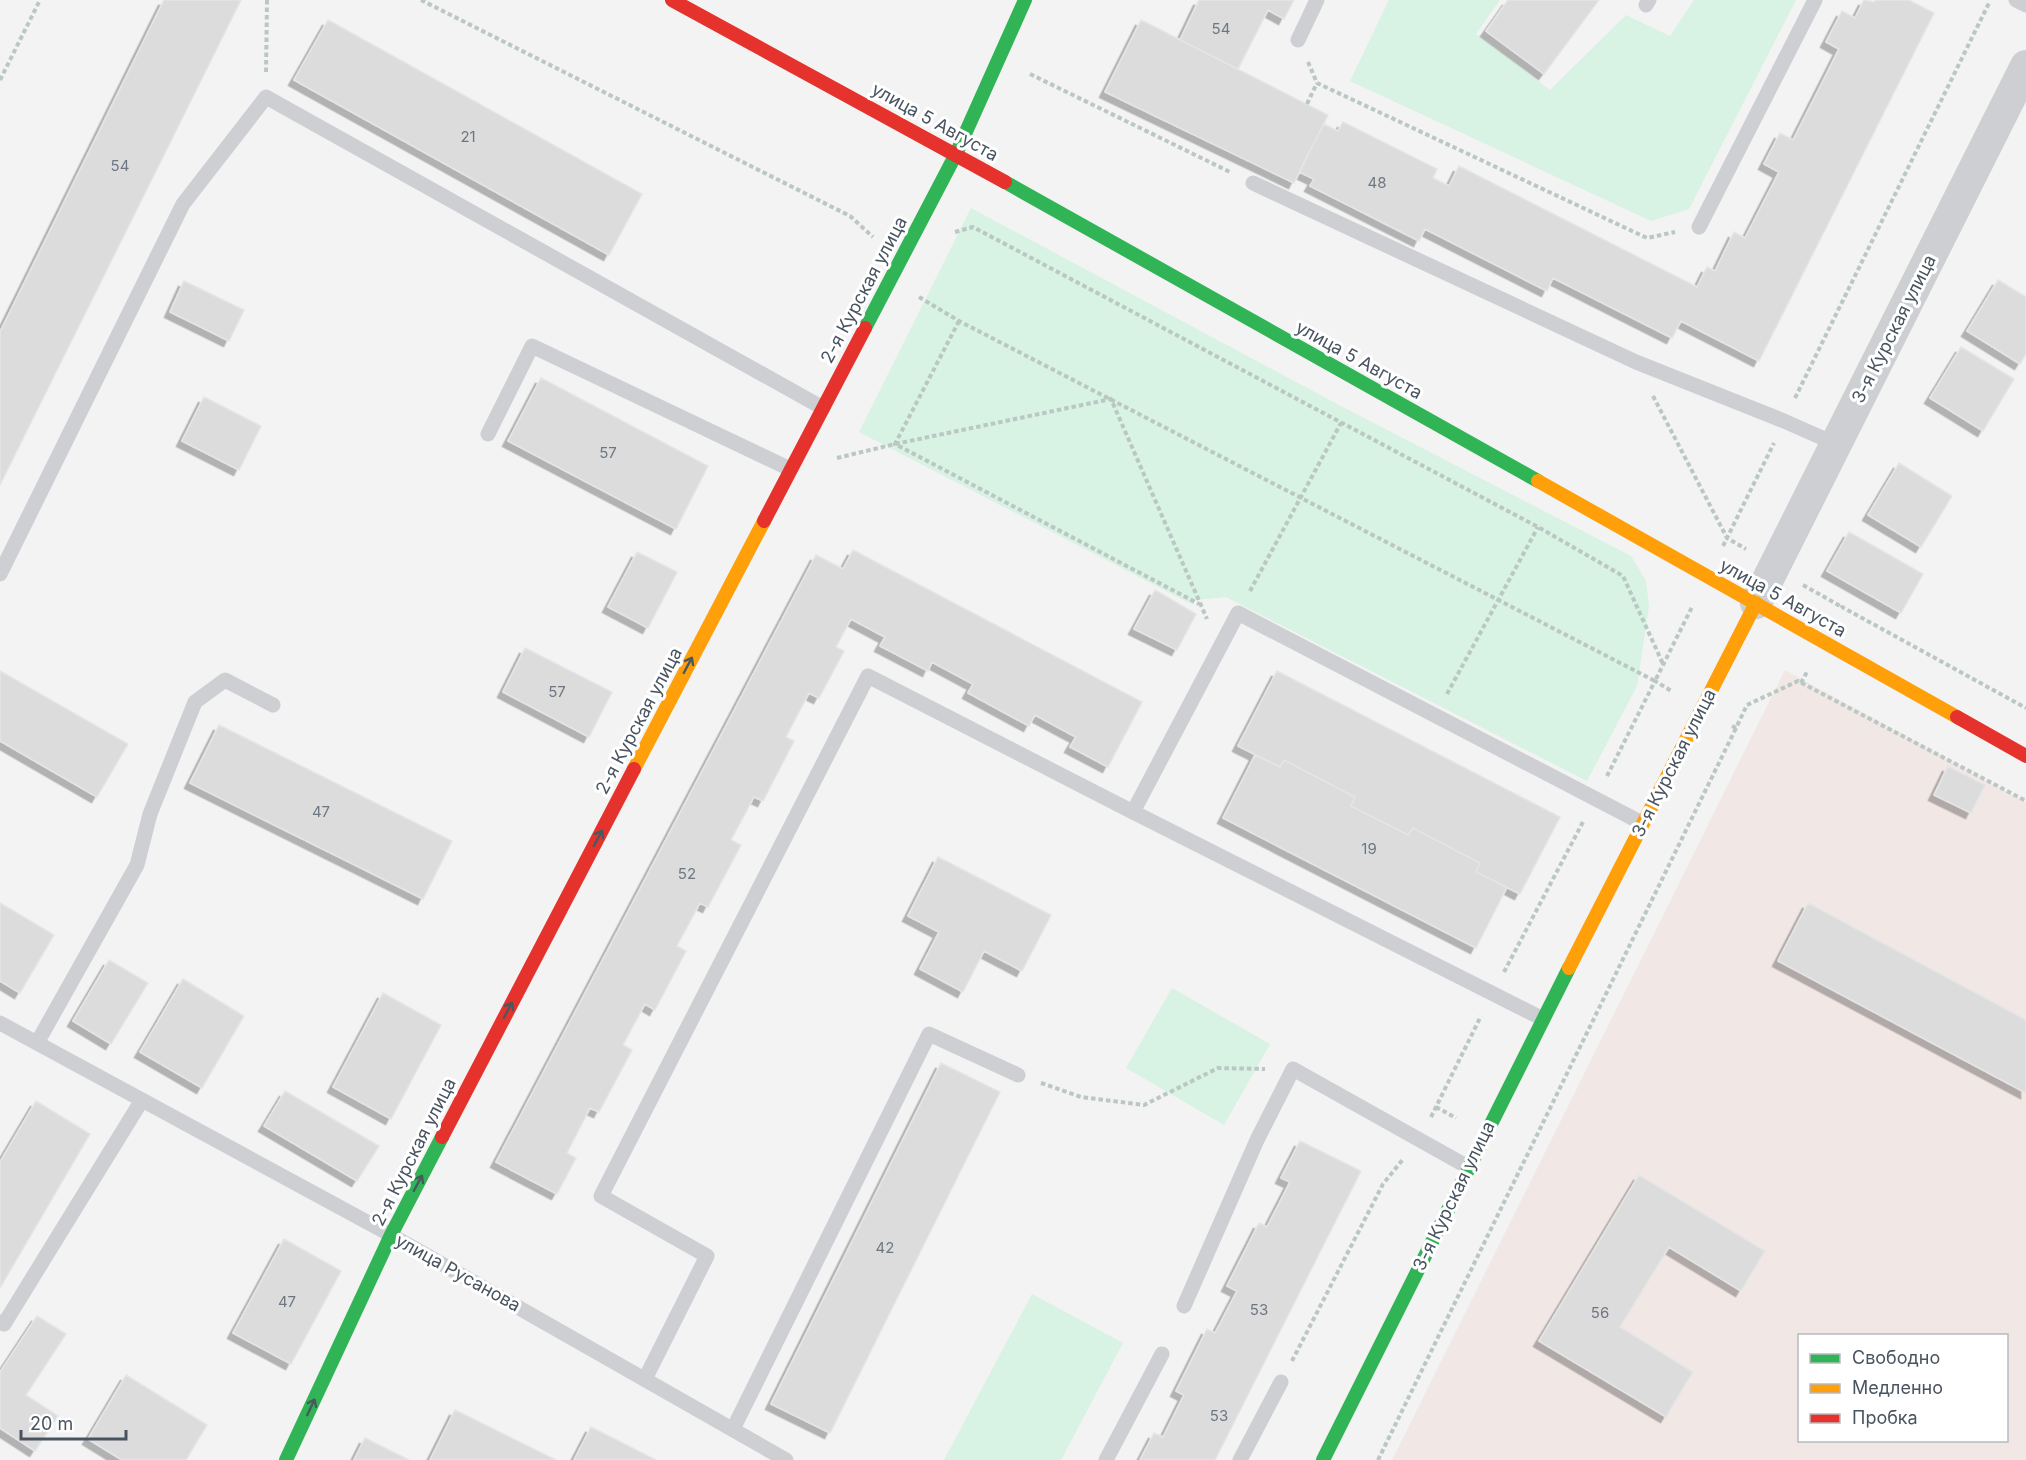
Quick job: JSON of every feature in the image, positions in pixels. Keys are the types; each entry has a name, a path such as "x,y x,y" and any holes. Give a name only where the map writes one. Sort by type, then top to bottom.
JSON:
{"main road":[{"name":"улица 5 Августа","path":"672,0 956,154 2026,756"},
{"name":"2-я Курская улица","path":"286,1460 391,1235 956,154 1025,0"},
{"name":"3-я Курская улица","path":"1323,1460 1542,1019 1756,603"}],"street":[{"name":"3-я Курская улица","path":"1756,603 2026,66"}],"lane":[{"path":"1298,40 1317,0"},
{"path":"1699,227 1815,0"},
{"path":"2016,0 2026,5"},
{"path":"0,574 183,204 266,97 823,408"},
{"path":"1252,183 1636,362 1836,444"},
{"path":"488,434 532,346 790,469"},
{"path":"1133,812 1238,613 1642,823"},
{"path":"645,1379 707,1256 601,1196 868,676 1542,1019"},
{"path":"37,1043 137,866 150,814 195,702 225,680 273,705"},
{"name":"улица Русанова","path":"0,1023 391,1235 786,1460"},
{"path":"733,1429 929,1034 1018,1075"},
{"path":"1184,1306 1257,1140 1293,1069 1468,1167"},
{"path":"0,1322 4,1323 142,1100"},
{"path":"1106,1460 1162,1354"},
{"path":"1240,1460 1281,1382"}],"path":[{"path":"0,80 40,0"},
{"path":"266,97 267,0"},
{"path":"1298,40 1317,83 1647,238 1699,227"},
{"path":"999,59 1252,183"},
{"path":"1307,104 1317,83"},
{"path":"954,232 973,227 1538,527 1623,576 1663,665"},
{"path":"920,298 925,288"},
{"path":"895,444 959,321"},
{"path":"1636,362 1727,538 1842,607"},
{"path":"790,469 895,444 1111,399 1220,647"},
{"path":"1238,613 1341,423"},
{"path":"895,444 1200,605"},
{"path":"1435,715 1538,527"},
{"path":"1378,1460 1736,728"},
{"path":"1018,1075 1081,1097 1144,1105 1218,1068 1293,1069"},
{"path":"1281,1382 1383,1184 1419,1140"}],"shaded area":[{"path":"1785,670 2026,802 2026,1460 1392,1460"}],"green space":[{"path":"1389,0 1500,0 1476,34 1550,90 1626,15 1670,36 1694,0 1796,0 1689,209 1651,221 1350,81"},
{"path":"971,208 1339,405 1631,556 1646,581 1649,606 1637,686 1587,781 1226,597 1195,600 1193,605 859,432"},
{"path":"1172,988 1270,1044 1224,1125 1126,1068"},
{"path":"1032,1294 1123,1343 1061,1460 944,1460"}],"building":[{"path":"164,0 241,0 0,485 0,332"},
{"path":"1199,0 1294,0 1284,19 1268,10 1238,69 1180,40"},
{"path":"1508,0 1599,0 1544,74 1486,31"},
{"path":"1864,0 1874,2 1876,0 1909,0 1934,13 1759,361 1681,321 1672,338 1553,278 1547,291 1425,229 1419,241 1310,186 1314,179 1299,172 1324,124 1338,131 1343,122 1437,169 1433,178 1449,186 1459,166 1697,287 1707,267 1715,271 1734,232 1745,238 1779,172 1764,164 1780,133 1793,140 1839,49 1826,42 1842,11 1855,18"},
{"path":"328,20 642,194 609,255 294,80"},
{"path":"1141,20 1328,115 1294,183 1105,92"},
{"path":"1998,280 2026,297 2026,354 2020,364 1967,331"},
{"path":"184,281 244,310 229,341 170,312"},
{"path":"1961,347 2014,379 1983,431 1930,398"},
{"path":"541,378 708,466 676,529 508,441"},
{"path":"204,397 261,426 239,470 182,441"},
{"path":"1899,463 1952,496 1921,547 1868,515"},
{"path":"1849,532 1923,574 1901,613 1827,571"},
{"path":"853,550 1142,702 1108,767 1070,747 1076,737 1035,715 1029,726 968,693 973,684 932,662 928,671 880,646 885,637 851,619 836,647 844,651 819,698 809,693 786,737 794,741 763,801 754,797 731,840 741,845 708,907 700,903 677,946 686,951 655,1010 645,1004 623,1045 632,1050 599,1112 590,1108 567,1153 576,1158 557,1194 496,1162 816,555 843,569"},
{"path":"637,552 677,572 648,628 608,607"},
{"path":"1155,590 1196,614 1177,650 1134,629"},
{"path":"525,648 612,692 589,737 503,692"},
{"path":"0,671 128,744 97,797 0,741"},
{"path":"1277,671 1560,817 1520,894 1476,872 1480,863 1413,828 1408,835 1351,806 1355,797 1284,760 1280,767 1238,746"},
{"path":"219,725 452,841 423,899 190,783"},
{"path":"1255,755 1280,767 1284,760 1355,797 1351,806 1408,835 1413,828 1480,863 1476,872 1507,887 1476,948 1223,818"},
{"path":"1948,766 1985,785 1971,813 1934,795"},
{"path":"938,857 1051,915 1022,971 984,951 963,992 920,969 939,932 908,916"},
{"path":"0,903 54,935 20,993 0,981"},
{"path":"1808,903 2026,1020 2026,1093 1778,961"},
{"path":"109,960 148,983 111,1044 73,1021"},
{"path":"183,979 244,1016 202,1088 140,1052"},
{"path":"383,993 441,1025 391,1119 333,1087"},
{"path":"941,1063 1000,1092 830,1433 771,1404"},
{"path":"285,1091 379,1146 357,1181 264,1126"},
{"path":"36,1101 90,1134 0,1288 0,1162"},
{"path":"1300,1141 1361,1171 1215,1460 1140,1460 1154,1433 1163,1437 1184,1395 1176,1391 1207,1329 1215,1333 1237,1291 1227,1286 1259,1223 1267,1227 1290,1182 1281,1178"},
{"path":"1639,1175 1765,1251 1741,1291 1669,1247 1620,1327 1693,1372 1666,1417 1539,1341"},
{"path":"284,1239 341,1271 291,1364 233,1333"},
{"path":"37,1316 66,1334 26,1395 58,1416 35,1451 0,1428 0,1372"},
{"path":"126,1375 207,1425 186,1460 122,1460 88,1439"},
{"path":"455,1410 556,1460 430,1460"},
{"path":"591,1427 656,1460 574,1460"},
{"path":"365,1438 409,1460 354,1460"}],"traffic: fast":[{"path":"865,328 956,154 1025,0"},
{"path":"1005,182 1538,481"},
{"path":"1323,1460 1569,968"},
{"path":"286,1460 391,1235 442,1137"}],"traffic: slow":[{"path":"1538,481 1957,717"},
{"path":"634,769 764,521"},
{"path":"1569,968 1756,603"}],"traffic: jam":[{"path":"672,0 1005,182"},
{"path":"764,521 865,328"},
{"path":"1957,717 2026,756"},
{"path":"442,1137 634,769"}]}
